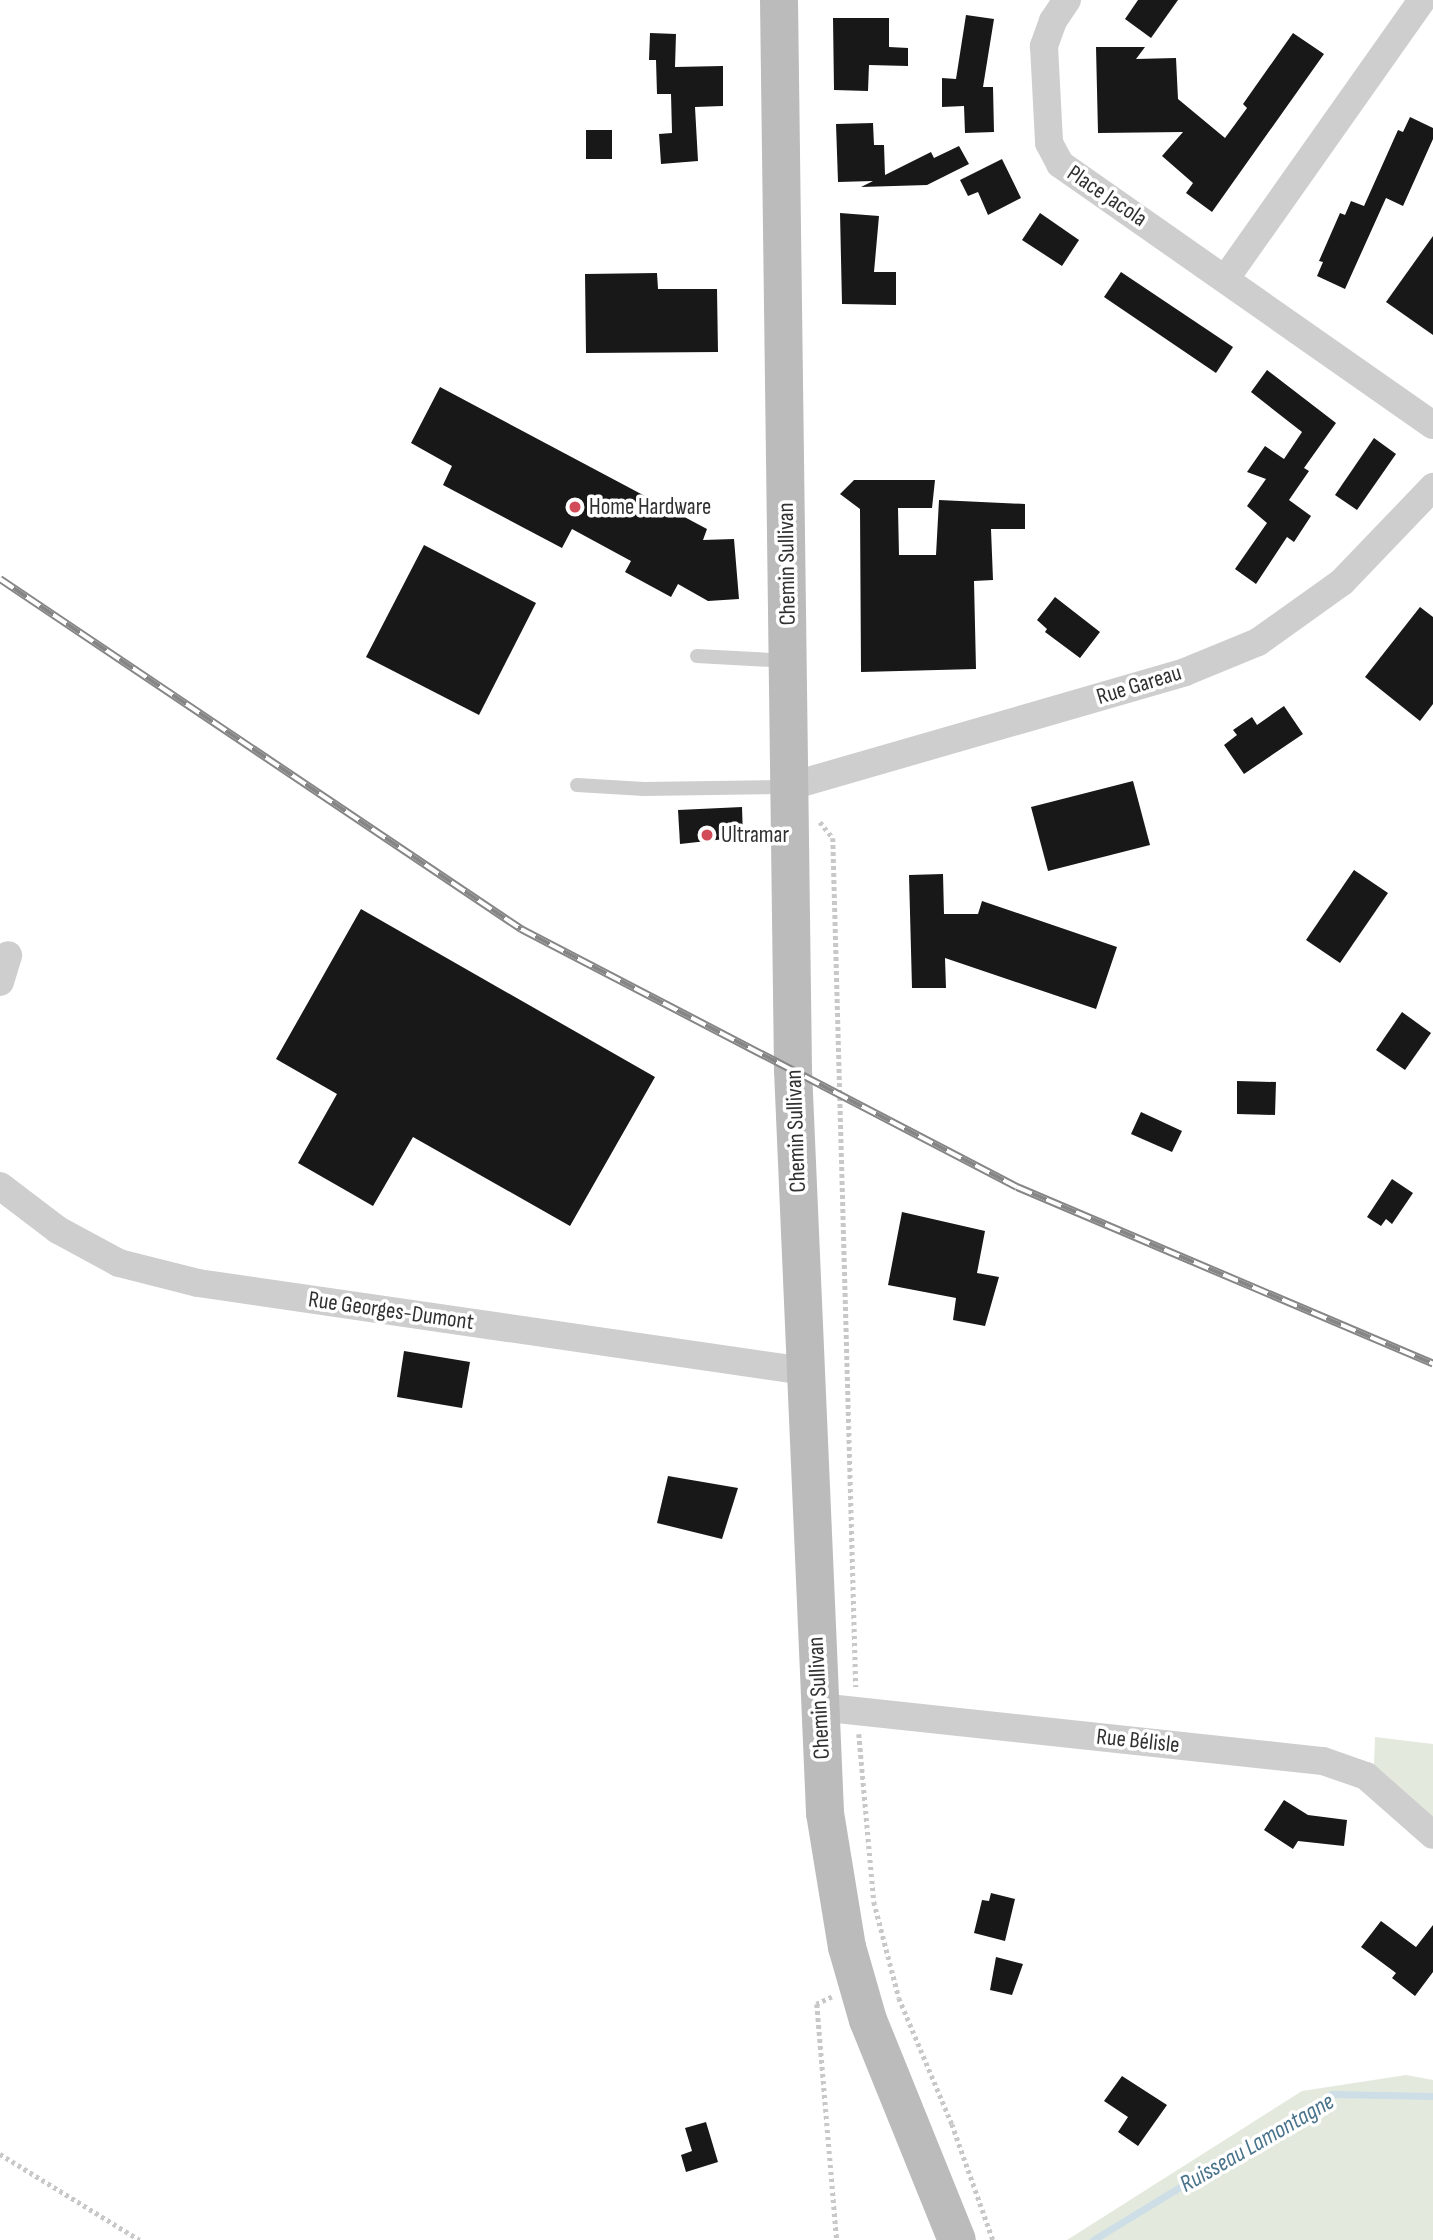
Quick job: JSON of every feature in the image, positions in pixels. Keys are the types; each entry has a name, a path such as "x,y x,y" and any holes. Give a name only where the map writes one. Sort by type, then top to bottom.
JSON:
{"main road":[{"name":"Chemin Sullivan","path":"779,0 793,1070 819,1707 833,1879 859,1986 957,2240"}],"street":[{"name":"Place Jacola","path":"1067,0 1052,21 1044,46 1048,144 1060,164 1433,425"},
{"path":"1226,278 1423,0"},
{"name":"Rue Gareau","path":"791,786 1185,672 1258,642 1342,582 1433,486"},
{"path":"0,982 8,955"},
{"name":"Rue Georges-Dumont","path":"0,1186 58,1230 119,1263 198,1283 805,1371"},
{"name":"Rue Bélisle","path":"819,1707 1323,1761 1366,1776 1433,1835"}],"lane":[{"path":"698,656 789,661"},
{"path":"577,785 644,789 791,786"}],"path":[{"path":"791,786 833,838 857,1710 874,1902 899,1998 952,2124 993,2240"},
{"path":"837,2240 817,2004 859,1986"},
{"path":"0,2154 140,2240"}],"shaded area":[{"path":"1375,1737 1433,1744 1433,1822 1374,1765"},
{"path":"1406,2075 1433,2080 1433,2240 1067,2240 1302,2091"}],"building":[{"path":"1138,0 1178,0 1151,38 1125,19"},
{"path":"966,15 994,19 983,87 993,87 994,132 965,133 964,106 942,107 942,78 956,79"},
{"path":"833,18 889,18 889,47 908,48 908,66 869,65 868,91 834,90"},
{"path":"650,33 676,34 675,67 723,66 723,106 695,107 698,161 661,164 659,134 672,133 671,94 657,94 656,60 649,60"},
{"path":"1293,33 1324,54 1212,212 1186,193 1193,183 1162,156 1183,132 1098,133 1096,47 1145,47 1136,59 1176,58 1178,99 1225,138 1247,108 1243,104"},
{"path":"1410,117 1433,128 1433,139 1403,206 1386,198 1345,289 1317,276 1323,262 1319,261 1340,213 1345,215 1351,201 1364,206 1398,130 1403,132"},
{"path":"873,123 874,145 884,145 885,175 931,152 934,158 959,146 969,164 927,185 861,187 873,181 838,182 836,124"},
{"path":"586,130 612,130 612,159 586,159"},
{"path":"1002,159 1021,198 988,215 978,192 968,196 960,180"},
{"path":"840,213 879,216 874,272 896,272 896,305 842,304"},
{"path":"1040,213 1079,240 1062,266 1022,240"},
{"path":"1433,236 1433,335 1386,302"},
{"path":"1121,272 1233,347 1216,373 1104,297"},
{"path":"657,273 658,289 717,289 718,352 586,353 585,274"},
{"path":"1267,370 1336,423 1304,468 1309,471 1289,500 1311,516 1294,542 1287,537 1256,584 1235,569 1267,523 1247,506 1266,479 1247,472 1265,446 1284,459 1302,432 1251,392"},
{"name":"Home Hardware","path":"440,387 707,529 703,540 734,539 739,599 708,601 678,584 671,597 625,572 631,561 572,529 562,548 443,485 452,466 411,443"},
{"path":"1374,438 1396,454 1357,510 1335,495"},
{"path":"854,480 935,480 932,508 898,508 899,555 936,555 939,500 1025,504 1025,529 991,529 993,580 974,581 976,669 861,672 860,509 840,494"},
{"path":"424,545 536,603 479,715 366,657"},
{"path":"1055,597 1100,632 1080,658 1045,632 1047,629 1037,620"},
{"path":"1420,607 1433,617 1433,704 1420,721 1365,677"},
{"path":"1284,706 1303,734 1244,774 1224,745 1237,735 1233,730 1252,717 1257,725"},
{"path":"1133,781 1150,845 1048,871 1031,807"},
{"path":"742,807 743,837 680,844 678,810"},
{"path":"1354,870 1388,893 1340,963 1306,940"},
{"path":"943,874 944,914 978,914 982,901 1117,947 1096,1009 945,958 946,988 912,988 909,875"},
{"path":"361,909 655,1077 570,1226 413,1137 373,1206 298,1163 337,1094 276,1059"},
{"path":"1402,1012 1431,1033 1405,1070 1376,1050"},
{"path":"1237,1081 1276,1082 1275,1115 1237,1114"},
{"path":"1141,1112 1182,1131 1172,1152 1131,1134"},
{"path":"1392,1179 1413,1193 1392,1224 1386,1219 1381,1226 1367,1217"},
{"path":"902,1212 985,1231 977,1273 999,1277 985,1326 953,1320 956,1298 888,1285"},
{"path":"404,1351 470,1362 462,1408 397,1397"},
{"path":"668,1476 738,1488 722,1539 657,1523"},
{"path":"1284,1800 1308,1815 1347,1820 1344,1846 1298,1841 1293,1849 1264,1830"},
{"path":"991,1893 1015,1899 1005,1941 974,1933 982,1900 989,1901"},
{"path":"1381,1921 1416,1947 1433,1925 1433,1972 1415,1996 1392,1978 1396,1973 1361,1947"},
{"path":"996,1957 1023,1964 1012,1995 990,1990"},
{"path":"1122,2076 1167,2105 1138,2146 1118,2132 1128,2117 1104,2101"},
{"path":"706,2122 718,2162 686,2172 681,2155 692,2151 685,2128"}],"waterway":[{"name":"Ruisseau Lamontagne","path":"1093,2240 1332,2094 1433,2096"}],"railway":[{"path":"0,579 521,929 1017,1187 1433,1364"}],"place":[{"name":"Home Hardware","path":"575,507"},
{"name":"Ultramar","path":"707,835"}]}
